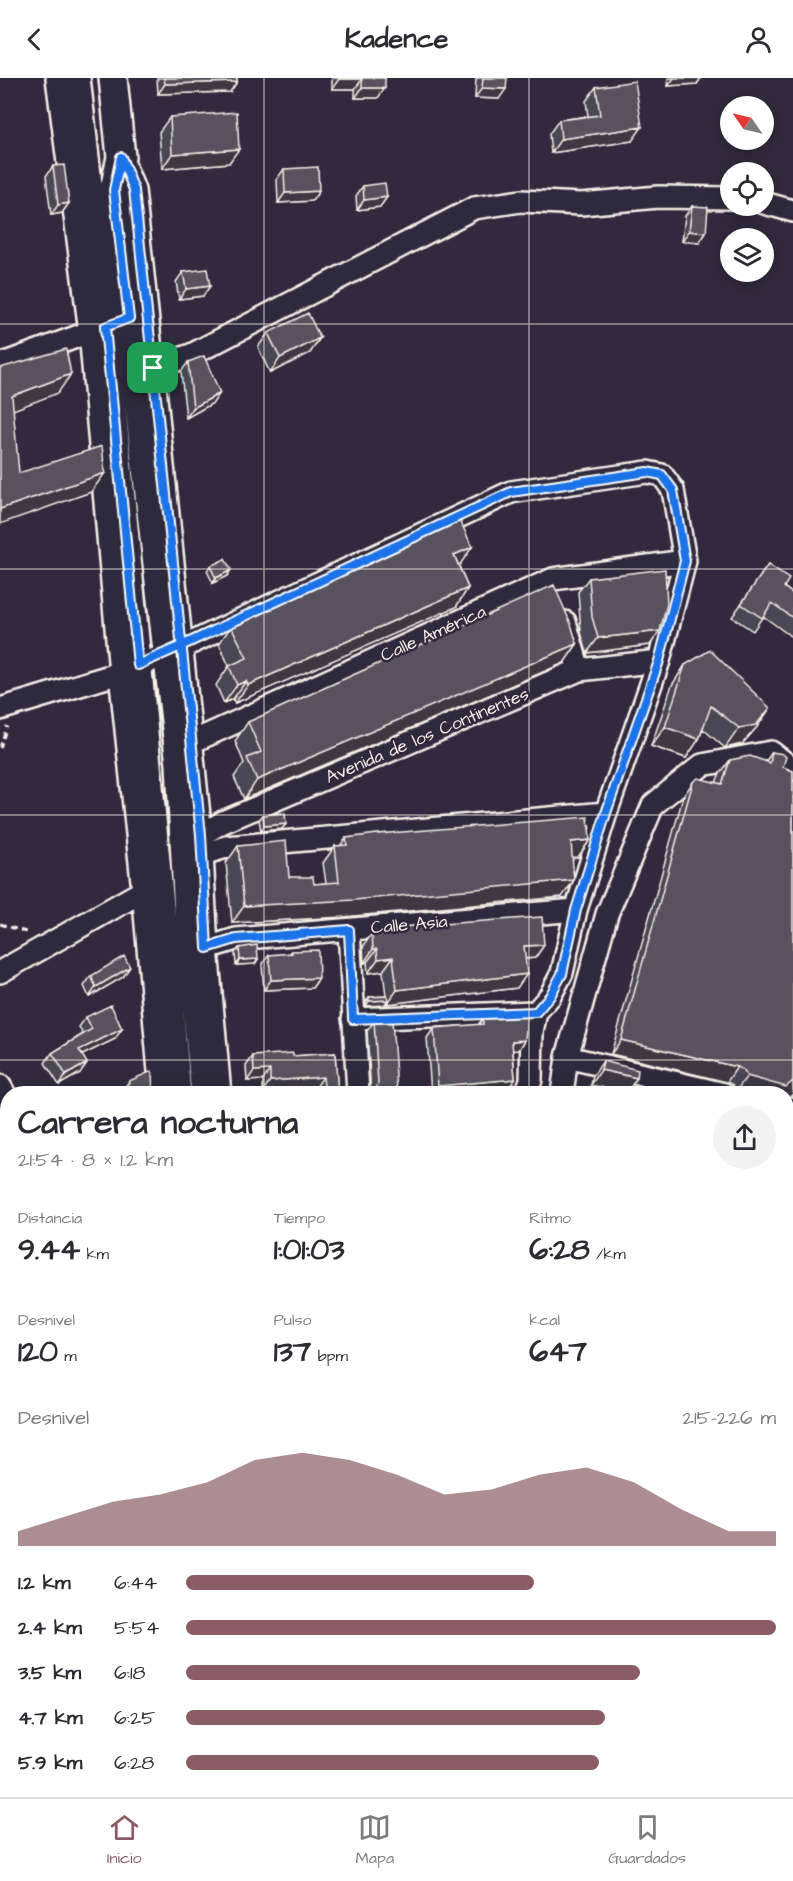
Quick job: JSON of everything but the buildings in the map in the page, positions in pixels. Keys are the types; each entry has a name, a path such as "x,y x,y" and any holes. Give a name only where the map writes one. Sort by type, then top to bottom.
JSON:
{"main road":[{"path":"113,78 121,157 114,190 108,325 129,669 176,1086"},
{"path":"62,79 108,325 175,650 189,933 204,1086"}],"street":[{"path":"121,157 134,190 153,368 175,650 192,742 202,844 207,948 219,1086"},
{"path":"153,368 191,355 474,208 521,201 581,204 658,197 720,198"},
{"path":"774,206 793,211"},
{"path":"0,365 108,325"},
{"path":"0,709 129,669 175,650 511,492 647,472 662,475 673,490 685,561 659,661 606,813 576,910 562,974 550,996 536,1012 532,1032 529,1086"},
{"name":"Calle América","path":"192,742 553,579 685,561"},
{"path":"553,579 579,670"},
{"name":"Avenida de los Continentes","path":"202,844 223,822 579,670 659,661"},
{"path":"129,669 143,891 160,1086"},
{"path":"563,1086 567,1057 607,914 654,805 702,765 771,752 793,769"},
{"path":"202,844 226,847 606,813"},
{"path":"0,972 143,891"},
{"name":"Calle Asia","path":"207,948 236,939 576,910"},
{"path":"349,930 357,1086"},
{"path":"353,1019 536,1012"},
{"path":"567,1057 690,1086"}],"path":[{"path":"0,924 54,941"}],"route":[{"path":"153,368 134,190 121,157 114,190 129,318 105,327 138,665 168,654 181,646 511,492 647,472 662,475 673,490 685,561 659,661 606,813 576,910 562,974 550,996 536,1012 353,1019 349,930 236,939 207,948 201,835 181,646 153,368"}]}
